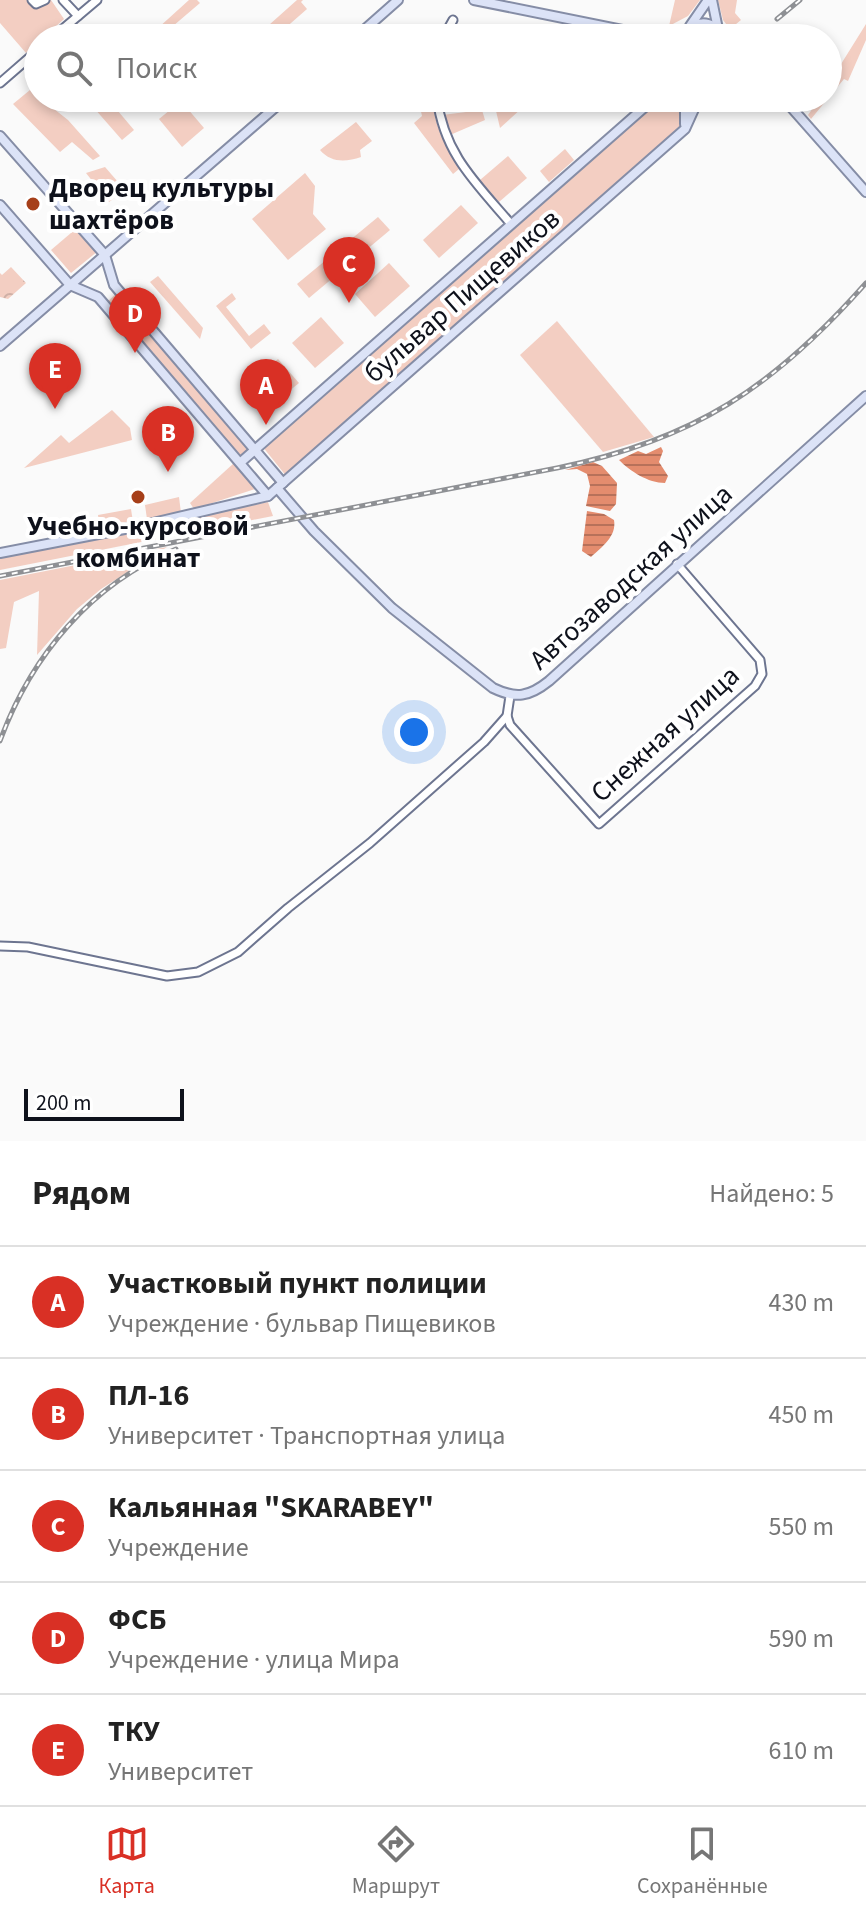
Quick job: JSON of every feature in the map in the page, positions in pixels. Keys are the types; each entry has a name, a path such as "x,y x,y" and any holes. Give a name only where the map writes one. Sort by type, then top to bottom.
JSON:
{"main road":[{"path":"371,24 398,0"},
{"path":"474,0 594,24"},
{"path":"691,24 710,0"},
{"path":"710,0 718,24"},
{"path":"0,346 270,112"},
{"name":"бульвар Пищевиков","path":"241,462 639,112"},
{"path":"685,129 686,112"},
{"name":"бульвар Пищевиков","path":"268,496 685,129 693,112"},
{"path":"795,112 866,192"},
{"name":"Автозаводская улица","path":"0,136 105,255 114,285 255,449 308,524 392,608 493,688 510,696 537,691 866,396"},
{"path":"0,205 70,285 98,297 268,496 140,526 0,553"}],"street":[{"path":"32,0 36,4 45,0"},
{"path":"63,0 78,16"},
{"path":"69,24 97,0"},
{"path":"451,24 453,20"},
{"path":"0,83 24,62"},
{"path":"439,112 452,152 511,224"},
{"path":"858,183 866,176"},
{"name":"Снежная улица","path":"507,716 518,735 599,824 755,686 762,674 760,660 677,564"},
{"path":"0,946 28,947 167,976 189,975 219,963 238,952 370,843 484,742 507,716 510,696"}],"green space":[{"path":"0,0 51,0 64,19 58,24 24,24 24,51 0,23"},
{"path":"189,0 200,3 175,24 162,24"},
{"path":"297,0 303,0 301,2 307,9 290,24 270,24"},
{"path":"675,0 700,0 688,16 669,24"},
{"path":"718,0 737,0 735,13 741,20 736,24 726,24"},
{"path":"866,24 866,40 848,81 842,81 842,63"},
{"path":"24,95 24,112 58,112 100,156 93,160 72,142 60,152 13,104"},
{"path":"98,112 119,112 134,130 122,140"},
{"path":"168,112 190,112 204,128 182,147 159,119"},
{"path":"421,112 434,112 445,144 459,169 453,174 414,123 422,116"},
{"path":"483,112 485,120 450,135 442,115"},
{"path":"496,112 518,112 500,128"},
{"path":"643,112 684,113 681,126 287,477 262,446"},
{"path":"356,122 372,141 360,150 361,157 339,160 320,150"},
{"path":"565,149 574,160 549,182 540,171"},
{"path":"508,156 527,178 499,202 480,180"},
{"path":"105,167 125,190 109,202 86,173"},
{"path":"305,173 315,186 313,214 326,229 288,260 252,219"},
{"path":"461,205 478,223 439,258 423,240"},
{"path":"378,217 390,230 309,298 297,284"},
{"path":"78,227 98,251 71,273 51,250"},
{"path":"389,263 410,286 375,317 355,294"},
{"path":"11,267 26,283 8,299 0,297 0,273 2,275"},
{"path":"158,276 203,328 200,339 150,282"},
{"path":"117,293 250,449 241,458 107,302"},
{"path":"232,293 236,299 226,307 249,336 264,324 271,333 251,349 216,306"},
{"path":"321,317 344,343 315,368 292,343"},
{"path":"557,321 654,437 603,452 520,355"},
{"path":"278,359 299,383 271,406 251,382"},
{"path":"112,410 130,428 132,440 24,468 61,435 69,443"},
{"path":"234,463 255,489 194,509 190,503"},
{"path":"179,497 181,513 147,519 145,505"},
{"path":"268,502 273,516 0,570 0,558"},
{"path":"131,509 133,522 100,528 98,515"},
{"path":"167,547 101,589 77,609 37,655 39,591 14,602 6,648 0,649 0,580"}],"shaded area":[{"path":"661,447 663,451 659,462 668,476 665,483 640,476 619,460 638,451 646,454"},
{"path":"593,462 602,466 617,483 616,504 610,511 586,506 590,486 587,474 577,469 565,470"},
{"path":"587,511 604,514 614,520 611,536 591,557 582,551"}],"railway":[{"path":"777,19 800,0"},
{"path":"0,576 557,468 650,442 691,425 764,380 832,320 866,283"},
{"path":"0,741 29,680 68,626 117,582 176,549"}],"place":[{"name":"Дворец культуры шахтёров","path":"33,204"},
{"name":"Кальянная \"SKARABEY\"","path":"349,303"},
{"name":"ФСБ","path":"135,353"},
{"name":"ТКУ","path":"55,409"},
{"name":"Участковый пункт полиции","path":"266,425"},
{"name":"ПЛ-16","path":"168,472"},
{"name":"Учебно-курсовой комбинат","path":"138,497"}]}
